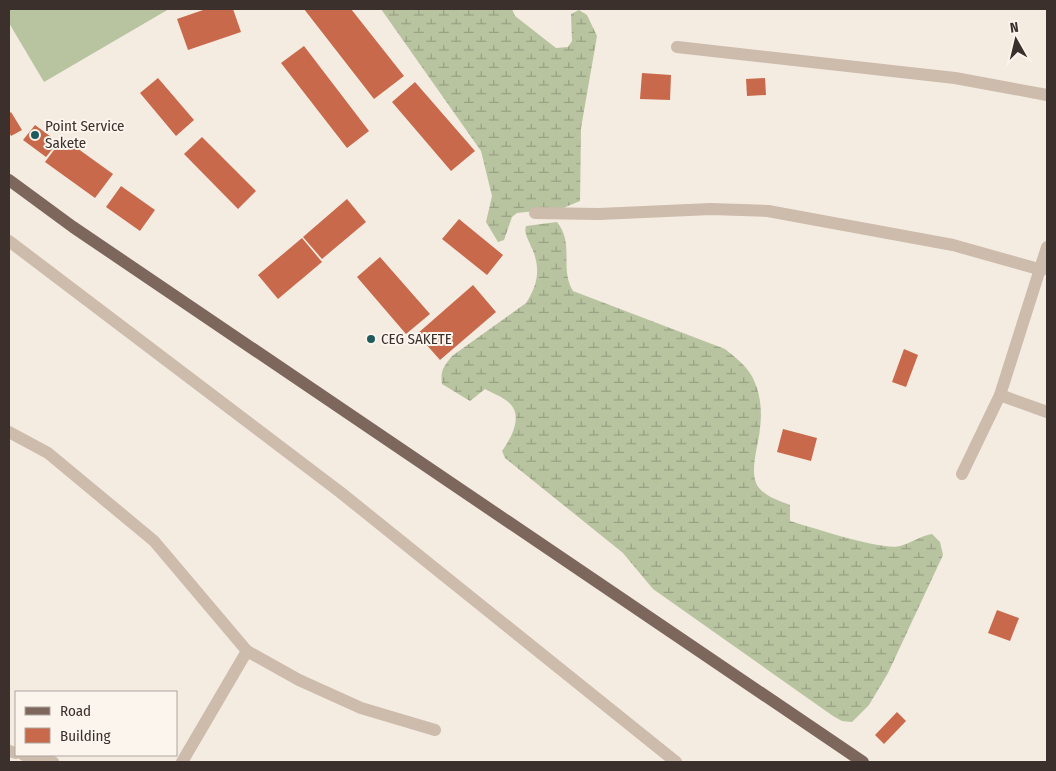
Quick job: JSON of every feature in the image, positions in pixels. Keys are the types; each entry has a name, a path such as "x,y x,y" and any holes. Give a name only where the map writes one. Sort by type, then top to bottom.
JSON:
{"main road":[{"path":"9,180 73,227 863,762"}],"street":[{"path":"677,47 955,78 1047,95"},
{"path":"535,213 599,214 712,209 768,211 953,245 1042,270"},
{"path":"9,241 348,498 676,762"},
{"path":"962,474 1000,395 1042,270 1047,249"},
{"path":"1000,395 1047,412"},
{"path":"9,432 48,453 154,541 247,651 298,680 361,708 435,730"},
{"path":"182,762 247,651"},
{"path":"28,756 53,762"}],"green space":[{"path":"9,9 169,9 44,82 9,23"},
{"path":"381,9 512,9 515,16 556,48 568,47 572,41 571,14 579,10 587,15 597,36 581,128 580,201 563,208 517,213 512,217 504,240 498,242 486,222 492,196 481,151"},
{"path":"557,222 565,239 567,273 573,291 725,349 746,368 753,378 759,394 761,423 754,468 756,483 766,494 790,505 790,521 846,538 891,547 900,546 932,534 940,542 943,555 888,673 869,705 852,722 842,721 833,716 653,589 623,553 505,458 502,451 514,429 516,417 515,411 507,401 485,389 470,401 442,384 443,369 452,356 526,303 530,296 536,281 537,267 534,252 526,235 526,226"}],"building":[{"path":"206,9 233,9 241,32 188,50 177,19"},
{"path":"304,9 351,9 404,76 374,99"},
{"path":"304,46 369,131 347,148 281,63"},
{"path":"642,73 671,75 670,100 640,99"},
{"path":"158,78 194,120 176,136 140,93"},
{"path":"765,78 766,95 747,96 746,79"},
{"path":"415,82 475,151 451,171 392,102"},
{"path":"11,112 22,130 11,136 9,132 9,114"},
{"path":"35,125 58,142 46,157 23,140"},
{"path":"202,137 256,191 238,209 184,154"},
{"path":"63,138 113,174 95,198 45,162"},
{"path":"121,186 155,210 140,231 106,207"},
{"path":"347,199 366,222 322,259 303,237"},
{"path":"459,219 503,255 487,275 442,239"},
{"path":"302,238 322,262 278,299 258,275"},
{"path":"380,257 430,314 406,334 357,277"},
{"path":"473,285 496,312 440,360 417,334"},
{"path":"904,349 918,355 906,387 892,382"},
{"path":"783,429 817,438 811,461 777,452"},
{"path":"997,610 1019,618 1010,641 988,633"},
{"path":"897,712 906,721 884,744 875,735"}],"place":[{"name":"Point Service Sakete","path":"35,135"},
{"name":"CEG SAKETE","path":"371,339"}]}
